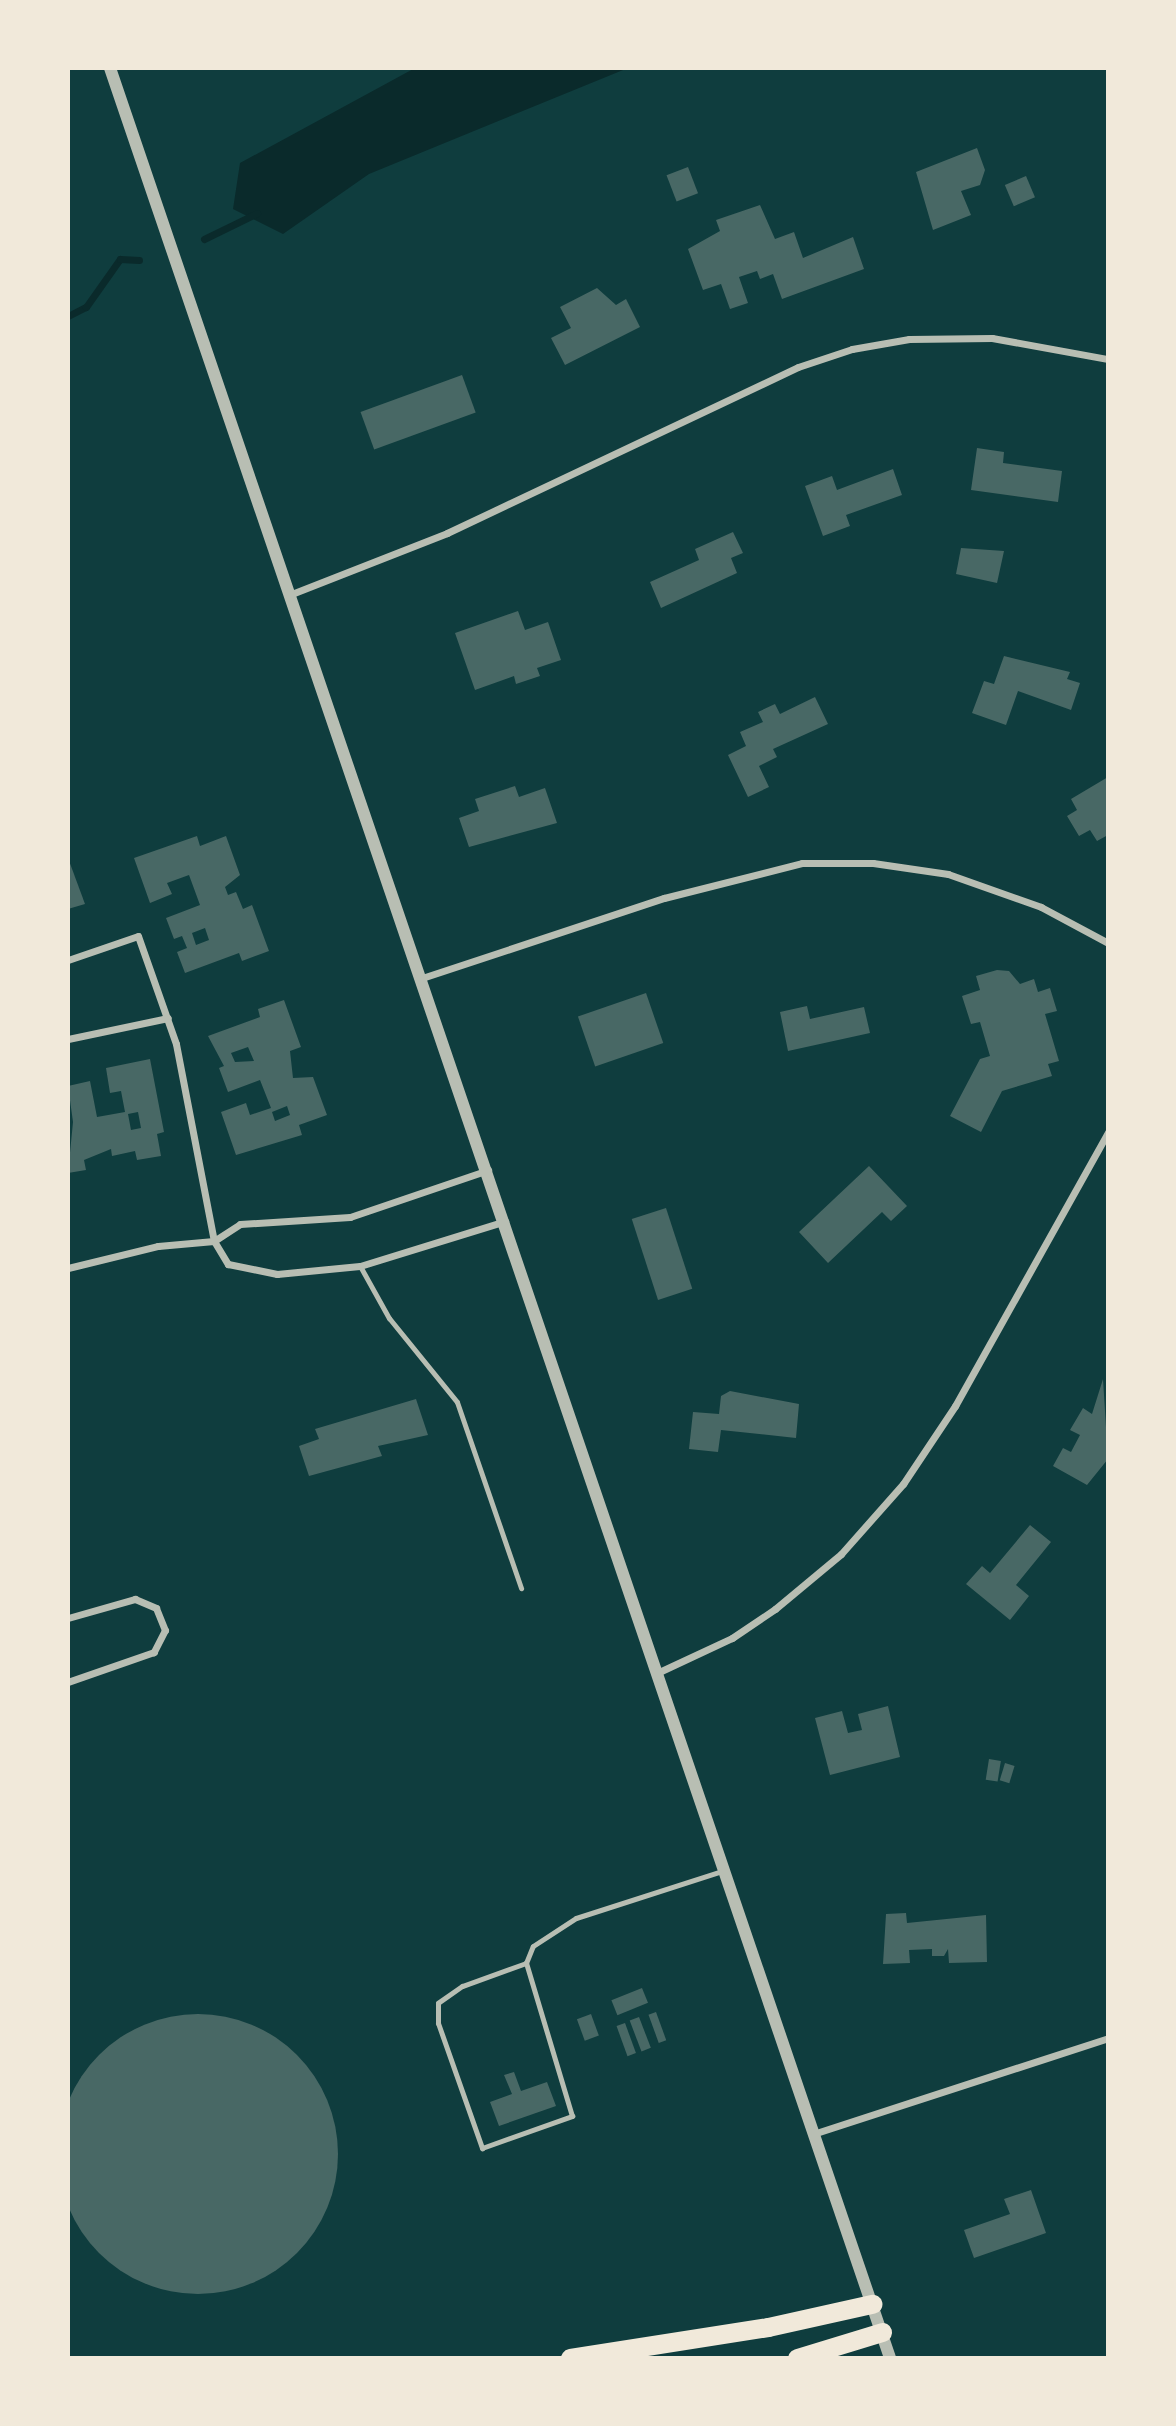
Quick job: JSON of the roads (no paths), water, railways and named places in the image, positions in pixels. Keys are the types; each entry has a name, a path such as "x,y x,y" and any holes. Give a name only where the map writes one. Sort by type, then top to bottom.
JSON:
{"highway":[{"path":"570,2358 768,2328 872,2304"},
{"path":"797,2358 882,2332"}],"street":[{"path":"110,68 488,1170 890,2358"},
{"path":"289,595 447,533 798,367 852,349 909,339 992,338 1108,359"},
{"path":"422,978 664,898 802,863 873,863 948,874 1041,907 1108,943"},
{"path":"68,960 138,936 168,1018 214,1241 228,1264 245,1272 360,1266 505,1220"},
{"path":"68,1039 168,1018"},
{"path":"657,1673 732,1638 775,1609 841,1554 903,1484 955,1406 1108,1132"},
{"path":"68,1268 158,1246 214,1241 240,1224 350,1217 488,1170"},
{"path":"68,1618 135,1599 156,1608 165,1630 154,1652 68,1682"},
{"path":"813,2134 1108,2038"}],"lane":[{"path":"360,1266 389,1318 457,1402 521,1588"},
{"path":"526,1963 462,1986 438,2003 438,2023 481,2148 572,2116 526,1963 533,1946 576,1918 725,1870"}],"water":[{"path":"415,68 628,68 369,174 283,234 233,209 240,163"}],"waterway":[{"path":"204,239 257,213"},
{"path":"68,316 86,307 120,259 139,260"}]}
